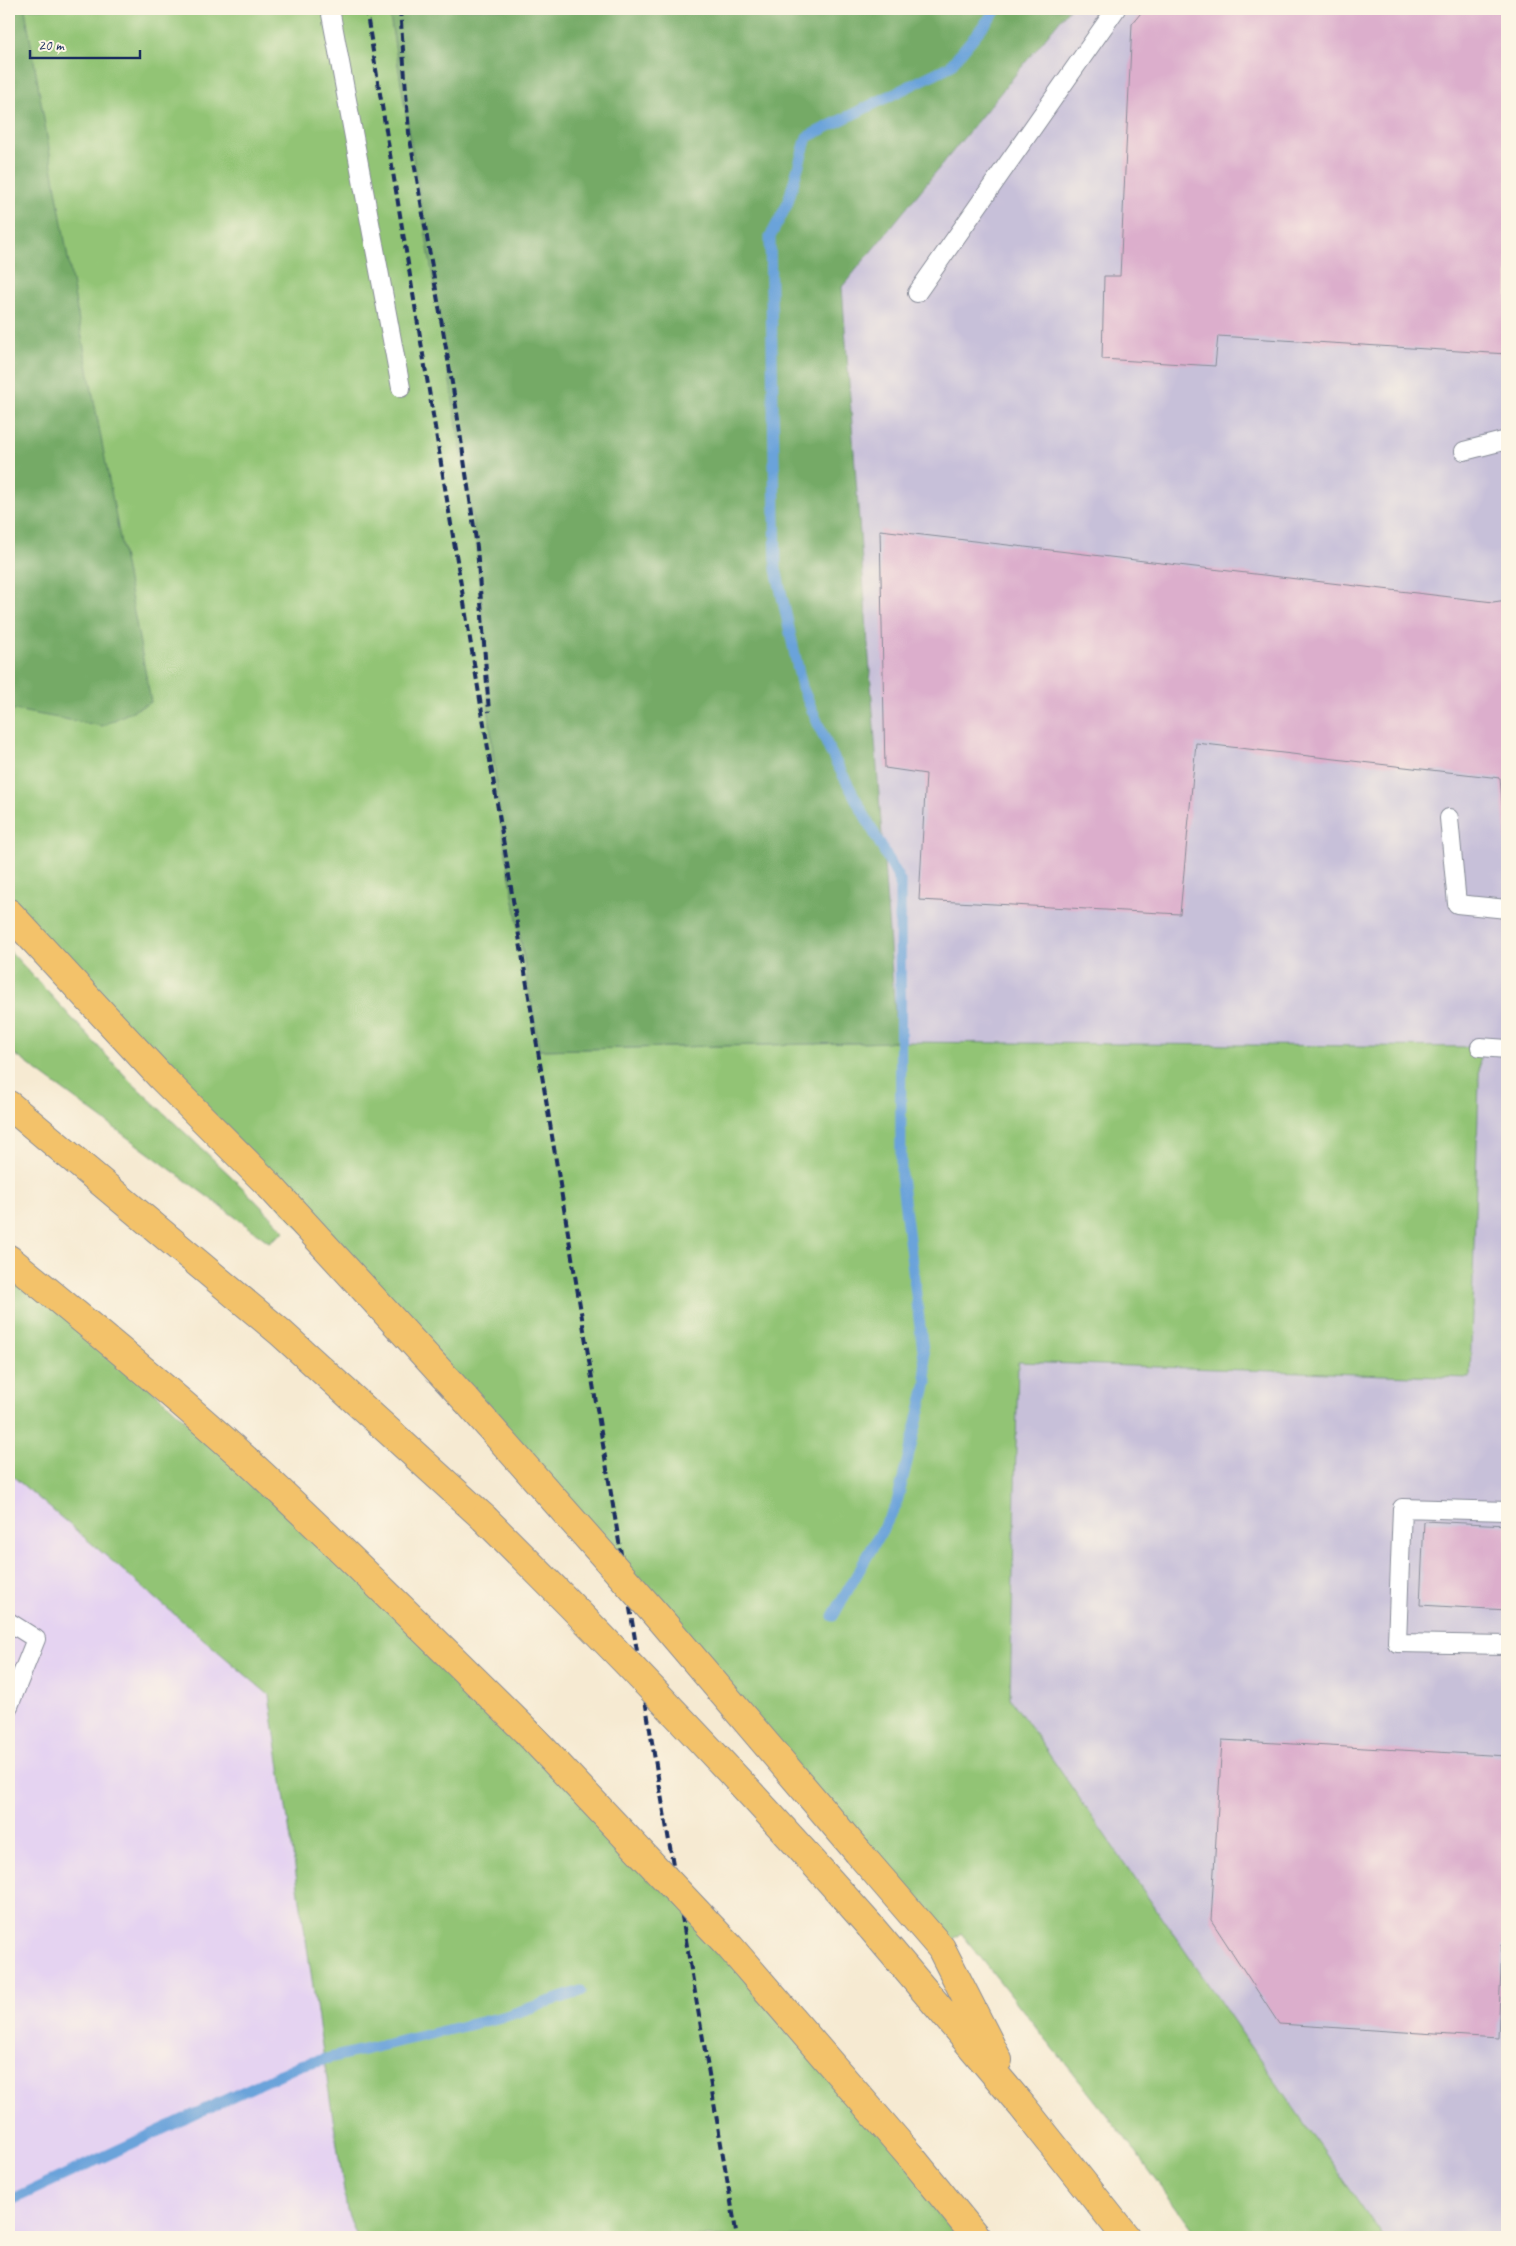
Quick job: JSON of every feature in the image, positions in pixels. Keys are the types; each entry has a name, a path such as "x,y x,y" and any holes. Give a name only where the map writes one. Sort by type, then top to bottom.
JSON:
{"highway":[{"path":"9,913 161,1077 268,1184 466,1400 633,1587 941,1948 1022,2106"},
{"path":"9,1105 272,1326 484,1518 684,1721 764,1806 870,1926 1022,2106 1126,2237"},
{"path":"9,1259 152,1378 253,1466 350,1557 526,1731 730,1947 911,2157 976,2237"}],"lane":[{"path":"330,9 401,388"},
{"path":"917,293 1116,9"},
{"path":"1464,452 1507,440"},
{"path":"1449,818 1457,904 1507,909"},
{"path":"1480,1047 1507,1048"},
{"path":"1507,1510 1402,1508 1397,1643 1507,1645"},
{"path":"9,1622 36,1639 9,1706"}],"shaded area":[{"path":"1069,9 1507,9 1507,2237 1383,2237 1010,1698 1018,1362 1470,1378 1480,1047 897,1042 842,287"},
{"path":"9,1473 269,1695 347,2211 357,2237 9,2237"}],"green space":[{"path":"9,9 428,9 390,16 456,406 477,547 489,713 499,812 539,1050 897,1042 1480,1047 1470,1378 1018,1362 1010,1698 1383,2237 1198,2237 1129,2143 961,1933 941,1948 658,1617 9,913"},
{"path":"9,9 25,9 78,316 151,702 102,726 9,709"},
{"path":"428,9 1069,9 842,287 897,1042 539,1050 499,812 489,713 477,547 390,16"},
{"path":"9,950 130,1081 233,1178 285,1231 269,1242 9,1050"},
{"path":"9,1259 526,1731 976,2237 357,2237 347,2211 269,1695 9,1473"}],"building":[{"path":"1144,9 1507,9 1507,354 1218,336 1215,366 1102,359 1104,276 1120,276 1132,24"},
{"path":"880,530 1493,602 1507,600 1507,855 1500,778 1196,743 1180,914 919,900 926,774 885,768"},
{"path":"1424,1521 1507,1525 1507,1610 1420,1605"},
{"path":"1222,1740 1507,1756 1507,1945 1502,1945 1498,2038 1279,2024 1211,1920"}],"waterway":[{"path":"833,1616 896,1506 927,1382 901,1176 900,881 830,751 802,687 776,569 770,237 787,205 807,137 950,66 997,9"},
{"path":"9,2201 300,2065 506,2016 581,1991"}],"railway":[{"path":"366,9 653,1748 737,2237"},
{"path":"400,9 409,133 456,406 477,547 489,712"}]}
